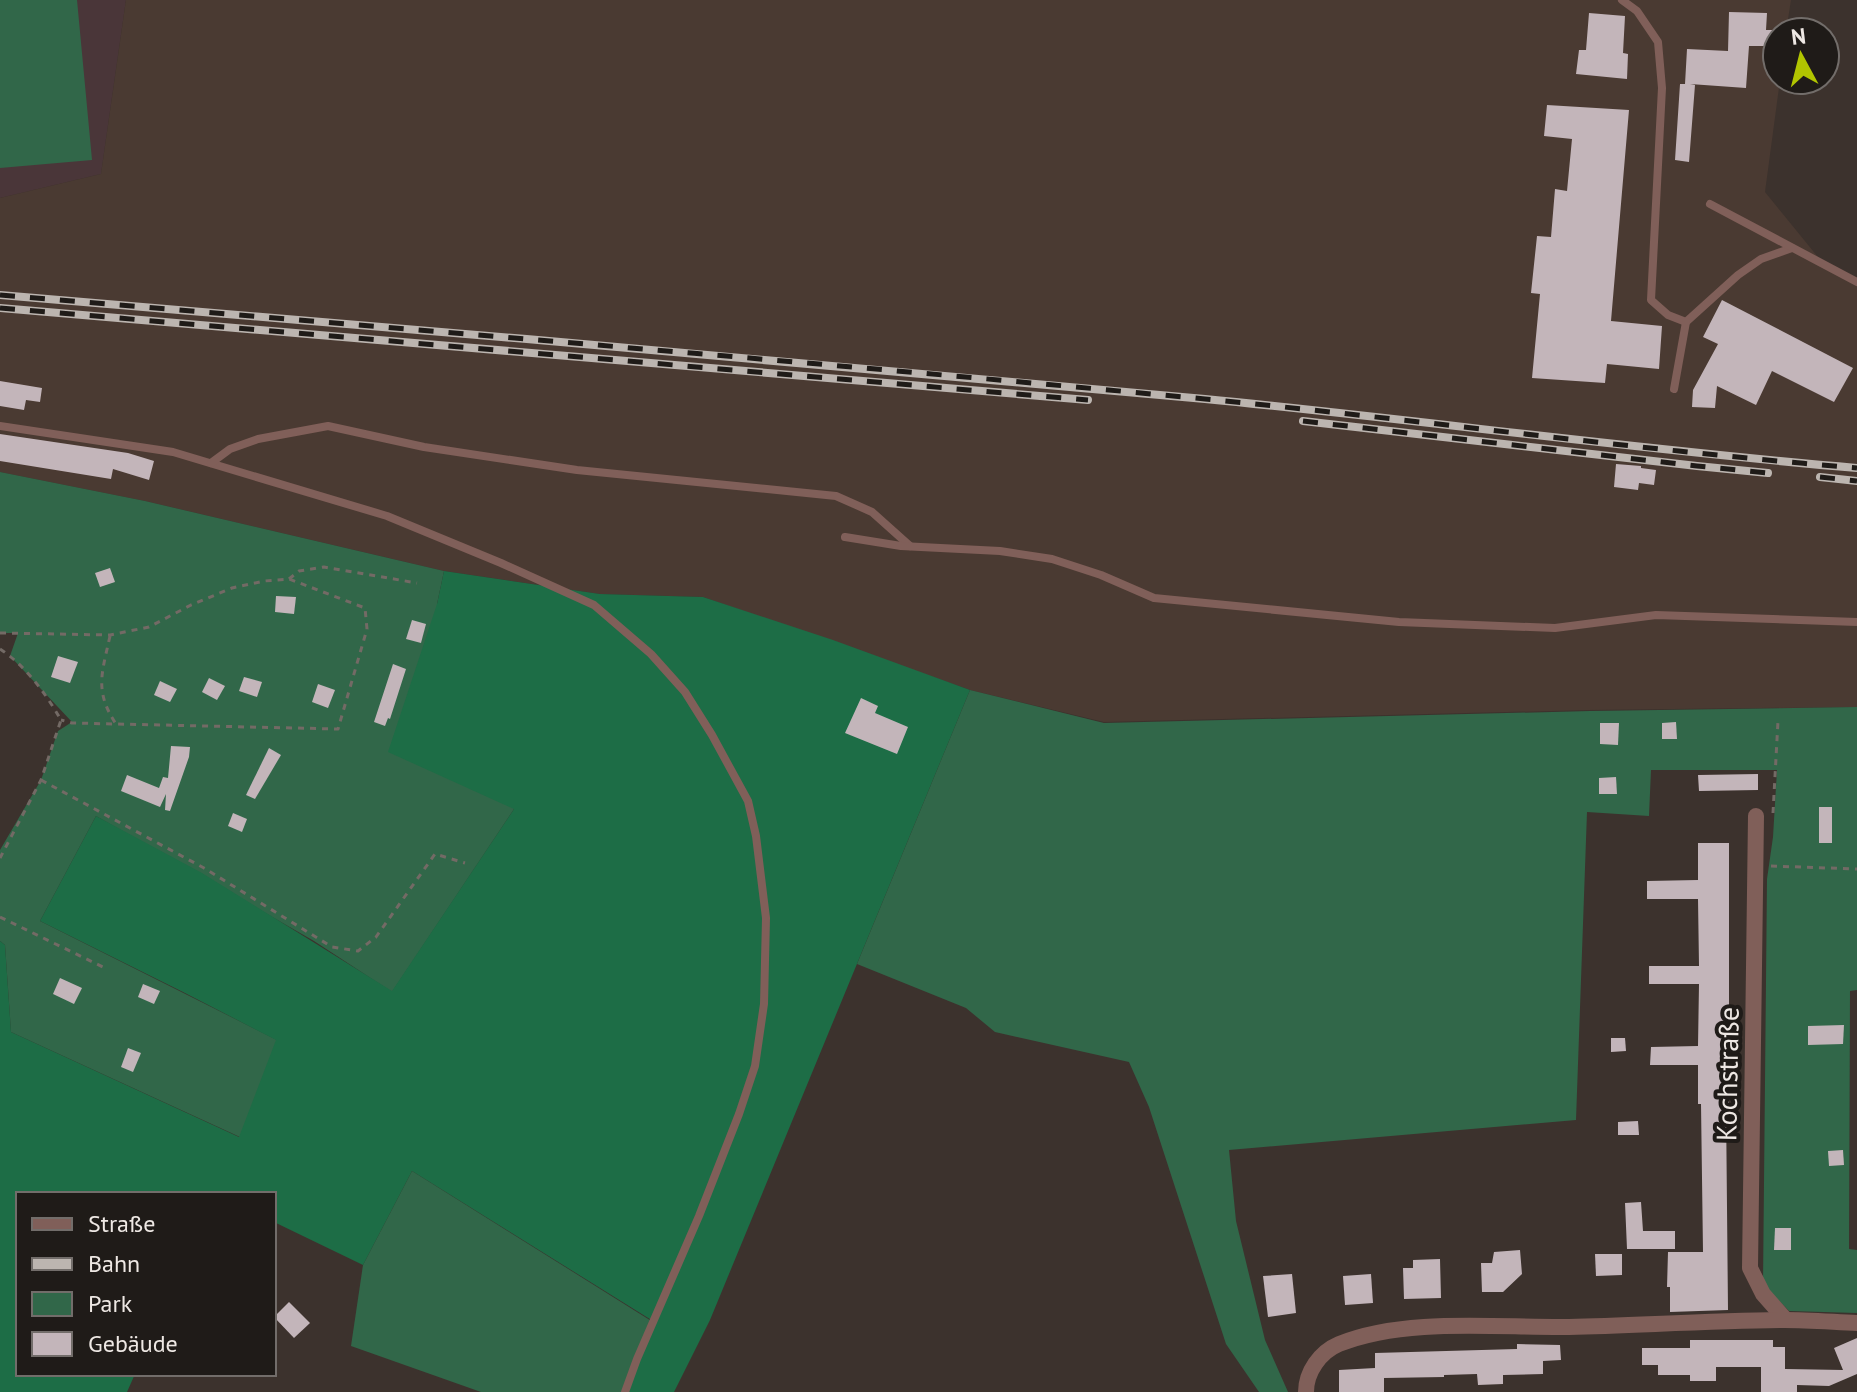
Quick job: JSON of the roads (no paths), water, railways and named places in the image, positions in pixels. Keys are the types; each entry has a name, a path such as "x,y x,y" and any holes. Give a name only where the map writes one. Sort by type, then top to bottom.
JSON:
{"street":[{"name":"Kochstraße","path":"1756,816 1750,1268 1763,1294 1786,1320"},
{"path":"1306,1392 1313,1366 1335,1346 1375,1333 1424,1327 1568,1327 1786,1320 1857,1323"}],"lane":[{"path":"1622,0 1637,11 1658,42 1662,88 1651,300 1668,315 1686,322"},
{"path":"1710,204 1857,282"},
{"path":"1674,389 1686,322 1738,275 1761,259 1792,248"},
{"path":"0,426 173,452 387,516 594,605 651,654 685,692 748,801 756,836 766,918 764,1004 755,1066 739,1114 625,1392"},
{"path":"211,463 230,449 258,439 328,426 424,447 577,470 836,496 872,512 911,546"},
{"path":"845,537 911,546 1000,551 1052,559 1101,575 1154,598 1399,622 1555,628 1656,615 1857,622"}],"railway":[{"path":"0,295 1205,399 1857,468"},
{"path":"0,308 1088,400"},
{"path":"1303,421 1768,473"},
{"path":"1820,477 1857,481"}]}
